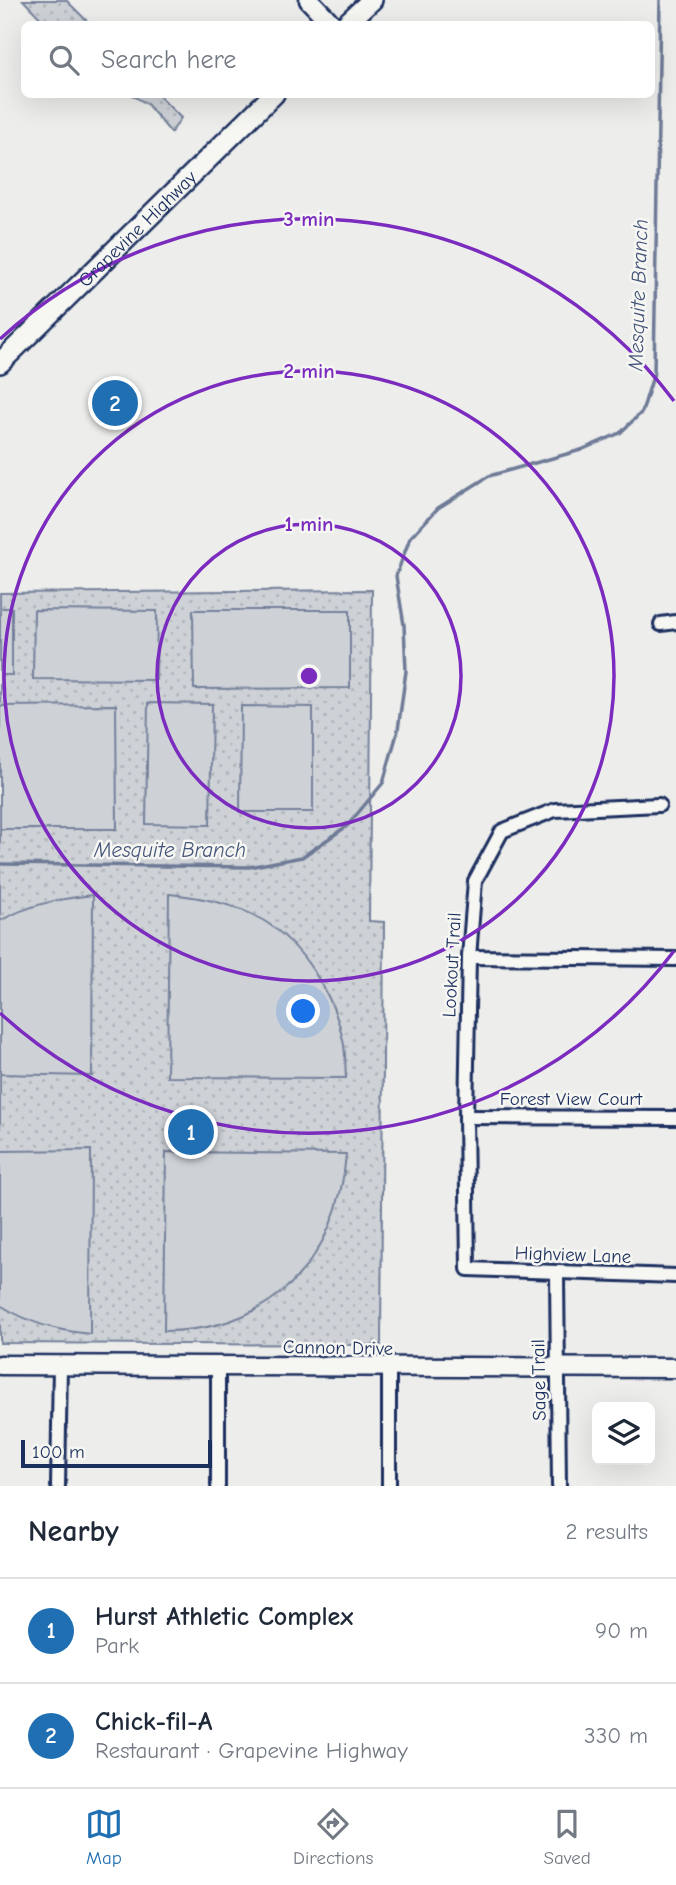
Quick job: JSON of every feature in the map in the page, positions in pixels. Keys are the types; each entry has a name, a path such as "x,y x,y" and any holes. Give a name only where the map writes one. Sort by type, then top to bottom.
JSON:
{"main road":[{"path":"349,21 372,0"},
{"name":"Grapevine Highway","path":"0,363 270,98"}],"street":[{"path":"309,0 329,21"},
{"path":"661,624 676,622"},
{"name":"Lookout Trail","path":"468,1269 466,1117 469,957 475,881 502,831 555,810 659,805"},
{"path":"469,957 676,959"},
{"name":"Forest View Court","path":"466,1117 676,1118"},
{"name":"Highview Lane","path":"468,1269 676,1276"},
{"name":"Sage Trail","path":"557,1273 559,1486"},
{"name":"Cannon Drive","path":"0,1365 676,1368"},
{"path":"58,1486 60,1365"},
{"path":"218,1366 218,1486"},
{"path":"389,1368 389,1486"}],"shaded area":[{"path":"23,0 66,0 87,21 43,21"},
{"path":"137,98 161,98 181,118 171,133 147,104"},
{"path":"372,590 369,921 384,922 381,1345 0,1343 0,593"},
{"path":"0,608 12,608 12,675 0,675"},
{"path":"34,610 157,611 156,680 33,679"},
{"path":"193,610 350,610 350,688 194,689"},
{"path":"148,703 212,704 210,825 146,824"},
{"path":"116,705 117,829 0,829 0,706"},
{"path":"241,706 313,707 313,812 240,812"},
{"path":"169,894 205,899 239,909 261,919 290,942 314,972 332,1005 344,1045 346,1078 167,1077"},
{"path":"93,895 92,1076 0,1074 0,921 45,903"},
{"path":"91,1150 90,1334 43,1325 0,1305 0,1151"},
{"path":"166,1152 346,1154 340,1192 329,1226 313,1256 292,1282 267,1303 237,1318 202,1328 164,1331"}],"waterway":[{"name":"Mesquite Branch","path":"0,864 249,867 302,857 347,826 383,783 398,730 406,671 404,625 396,576 410,538 438,508 489,476 581,450 620,433 642,412 654,373 660,0"}],"place":[{"name":"Chick-fil-A","path":"115,403"},
{"name":"Hurst Athletic Complex","path":"191,1132"}]}
